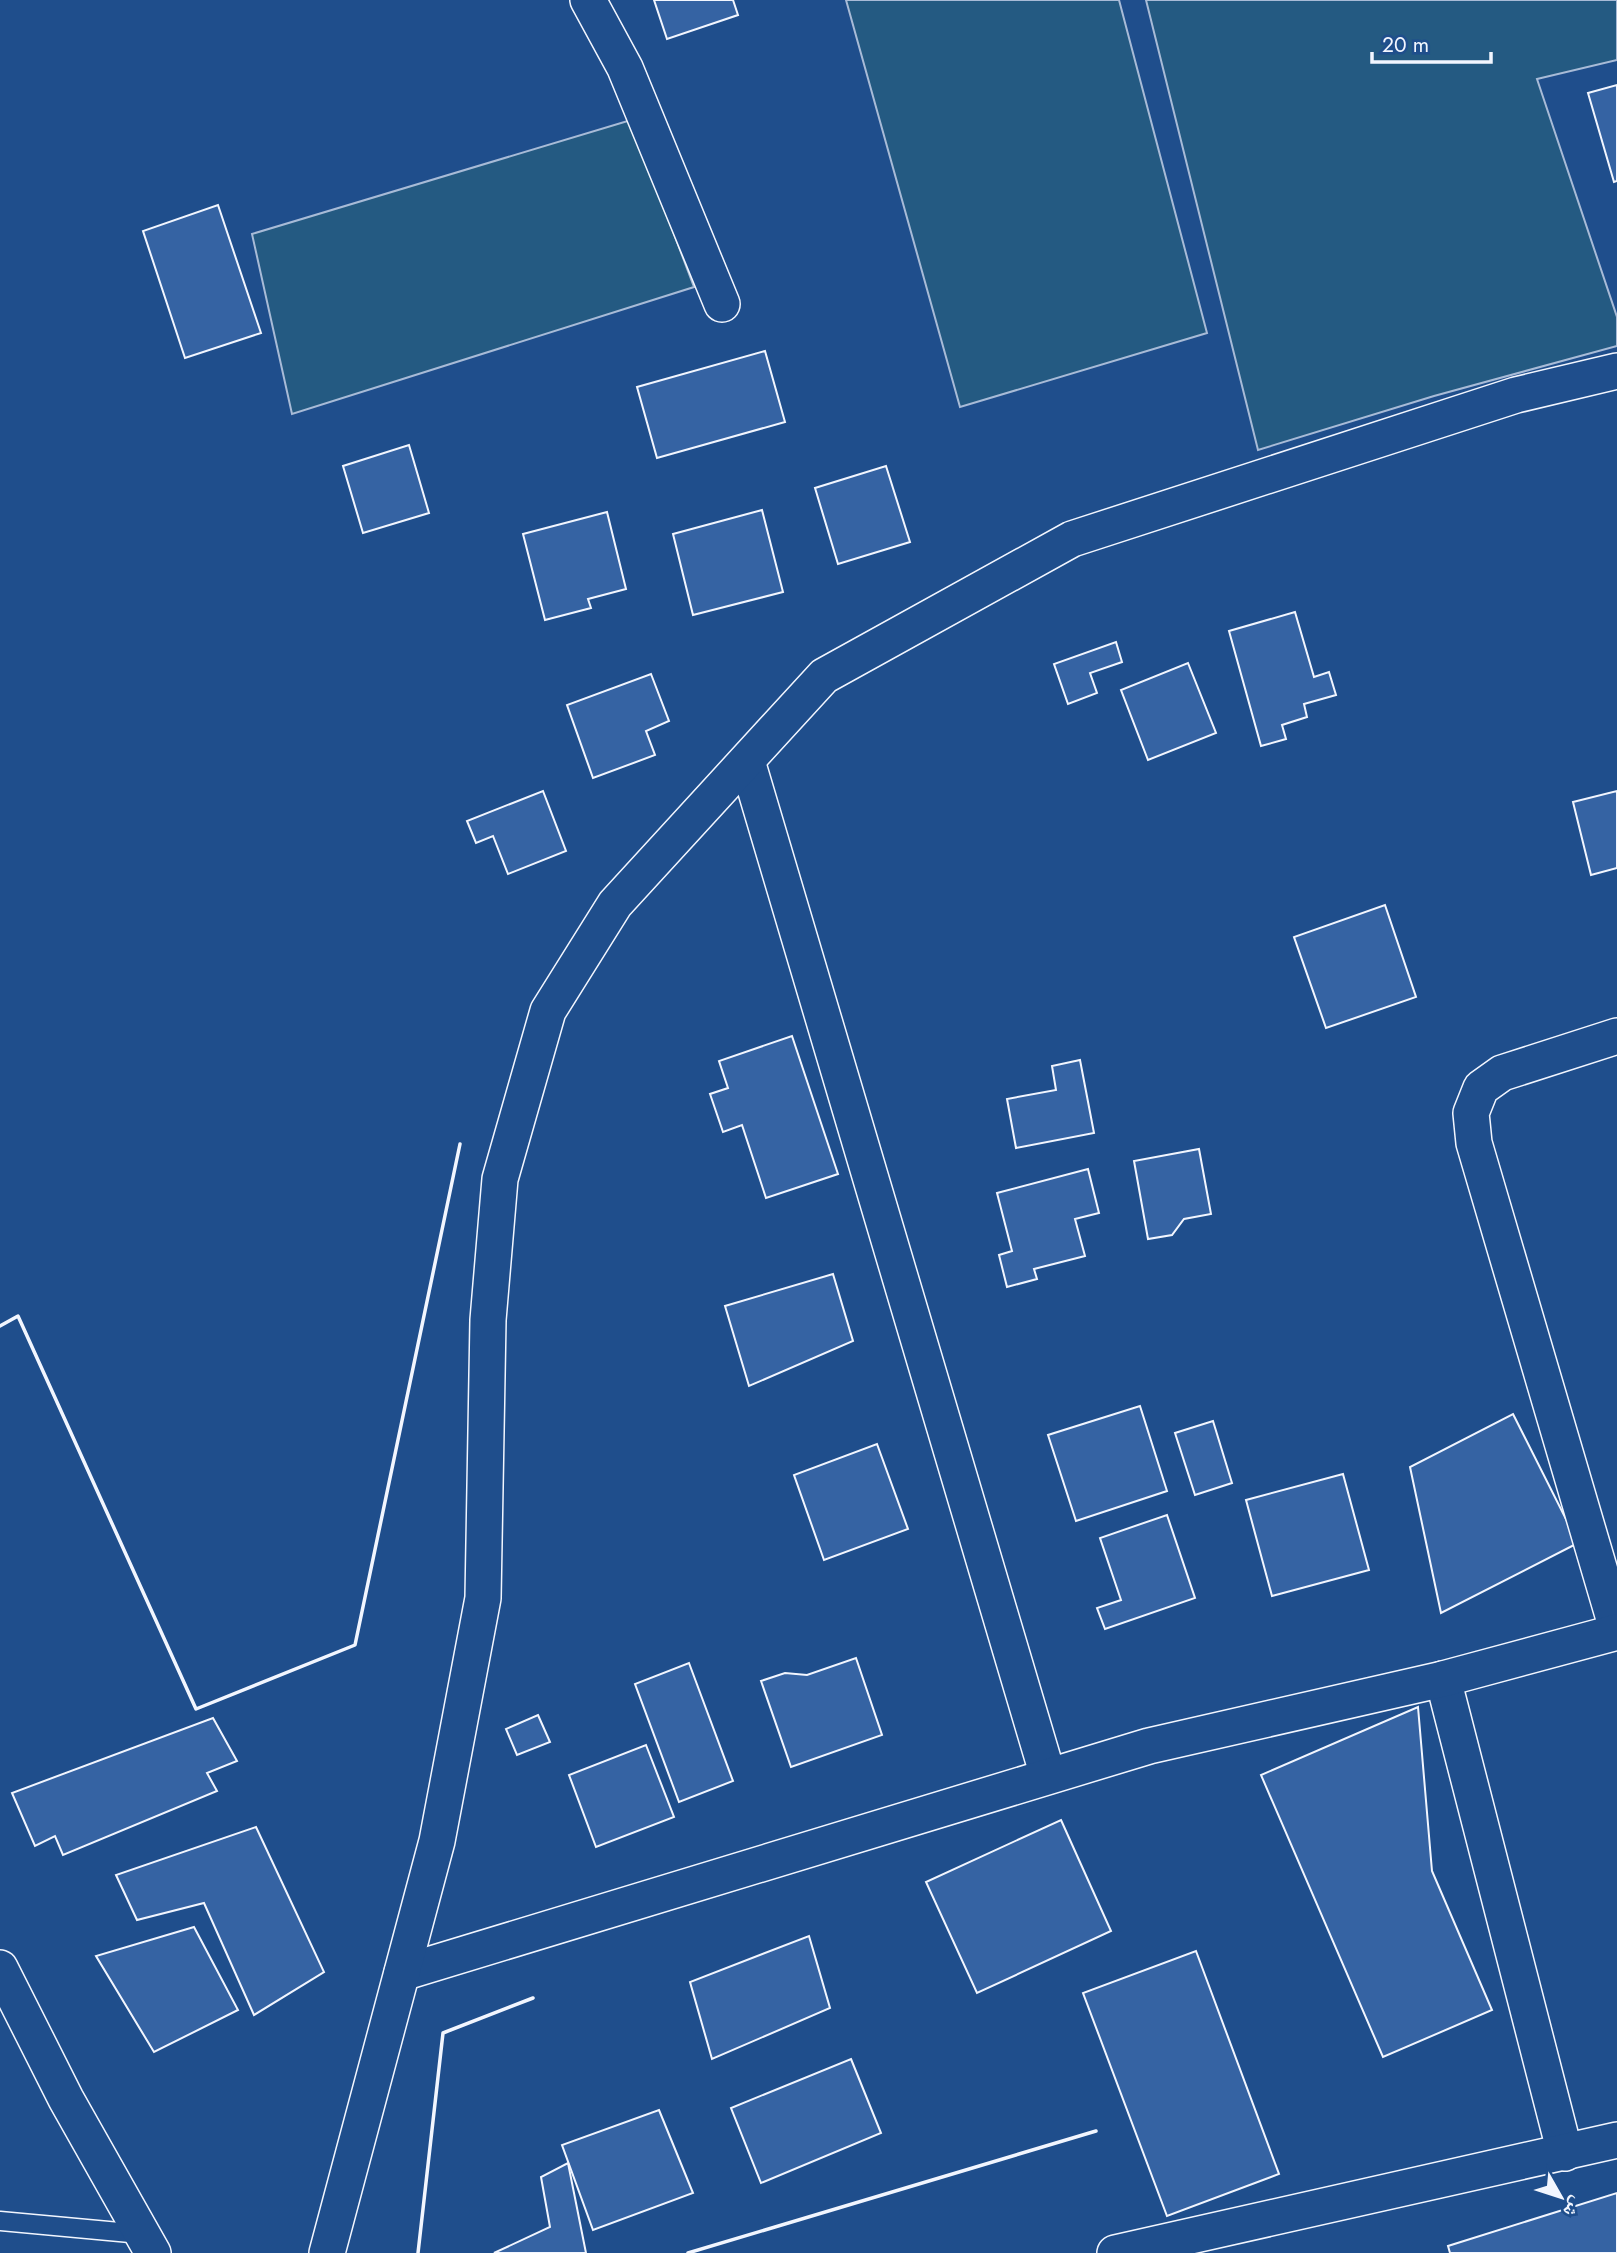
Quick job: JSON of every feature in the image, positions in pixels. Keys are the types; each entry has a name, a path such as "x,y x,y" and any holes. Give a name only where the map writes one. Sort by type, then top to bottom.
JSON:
{"street":[{"path":"588,0 625,68 722,304"},
{"path":"327,2253 437,1841 483,1598 488,1320 500,1179 548,1011 615,904 824,677 1072,539 1516,395 1617,370"},
{"path":"747,761 1048,1776"},
{"path":"402,1973 1149,1746 1443,1679 1617,1630 1474,1143 1471,1113 1481,1088 1502,1073 1617,1036"},
{"path":"1443,1679 1565,2152"},
{"path":"0,1968 66,2099 147,2244"},
{"path":"1115,2253 1617,2140"}],"lane":[{"path":"0,2221 147,2244"}],"shaded area":[{"path":"846,0 1119,0 1207,333 960,407"},
{"path":"1146,0 1617,0 1617,60 1537,79 1617,317 1617,346 1434,396 1258,450"},
{"path":"631,120 694,287 292,414 252,234"}],"building":[{"path":"654,0 733,0 738,15 667,39"},
{"path":"1617,85 1617,181 1614,182 1588,93"},
{"path":"218,205 261,333 185,358 143,231"},
{"path":"765,351 785,422 657,458 637,387"},
{"path":"409,445 429,513 363,533 343,466"},
{"path":"886,466 910,542 838,564 815,488"},
{"path":"762,510 783,592 693,615 673,534"},
{"path":"607,512 626,589 588,599 591,608 545,620 523,534"},
{"path":"1295,612 1314,677 1329,672 1336,695 1304,704 1307,717 1282,725 1286,739 1261,746 1229,631"},
{"path":"1116,642 1122,662 1090,673 1097,693 1068,704 1054,664"},
{"path":"1188,663 1216,733 1148,760 1121,690"},
{"path":"651,674 669,721 646,731 655,755 593,778 567,705"},
{"path":"543,791 566,851 508,874 493,836 476,843 467,821"},
{"path":"1617,791 1617,868 1591,875 1573,802"},
{"path":"1385,905 1416,997 1326,1028 1294,937"},
{"path":"792,1036 838,1174 766,1198 742,1125 723,1132 710,1094 728,1088 719,1061"},
{"path":"1080,1060 1094,1133 1016,1148 1007,1099 1056,1090 1052,1066"},
{"path":"1199,1149 1211,1214 1184,1219 1172,1235 1148,1239 1134,1161"},
{"path":"1088,1169 1099,1213 1075,1219 1085,1256 1034,1269 1037,1279 1007,1287 999,1255 1012,1251 997,1193"},
{"path":"833,1274 853,1341 749,1386 725,1306"},
{"path":"1140,1406 1167,1491 1076,1521 1048,1435"},
{"path":"1513,1414 1578,1543 1441,1613 1410,1467"},
{"path":"1213,1421 1232,1483 1195,1495 1175,1433"},
{"path":"877,1444 908,1529 824,1560 794,1475"},
{"path":"1343,1474 1369,1570 1272,1596 1246,1500"},
{"path":"1167,1515 1195,1598 1105,1629 1097,1608 1121,1600 1100,1538"},
{"path":"856,1658 882,1735 791,1767 761,1681 785,1673 807,1675"},
{"path":"689,1663 733,1781 679,1802 635,1684"},
{"path":"1418,1707 1432,1871 1492,2010 1383,2057 1261,1775"},
{"path":"538,1715 550,1742 517,1755 506,1729"},
{"path":"213,1718 237,1761 207,1773 217,1791 63,1855 55,1836 35,1846 12,1793"},
{"path":"646,1745 674,1817 596,1847 569,1775"},
{"path":"1061,1820 1111,1931 977,1993 926,1882"},
{"path":"256,1827 324,1972 254,2015 204,1903 137,1920 116,1875"},
{"path":"194,1927 238,2010 154,2052 96,1956"},
{"path":"809,1936 830,2008 712,2059 690,1982"},
{"path":"1196,1951 1279,2174 1167,2216 1083,1993"},
{"path":"851,2059 881,2133 761,2183 731,2108"},
{"path":"659,2110 693,2193 593,2230 562,2145"},
{"path":"568,2163 586,2253 494,2253 550,2227 541,2177"},
{"path":"1617,2193 1617,2253 1450,2253 1448,2246"}],"wall":[{"path":"0,1326 18,1316 196,1709 355,1645 460,1144"},
{"path":"418,2253 443,2033 533,1998"},
{"path":"688,2253 1096,2131"}]}
